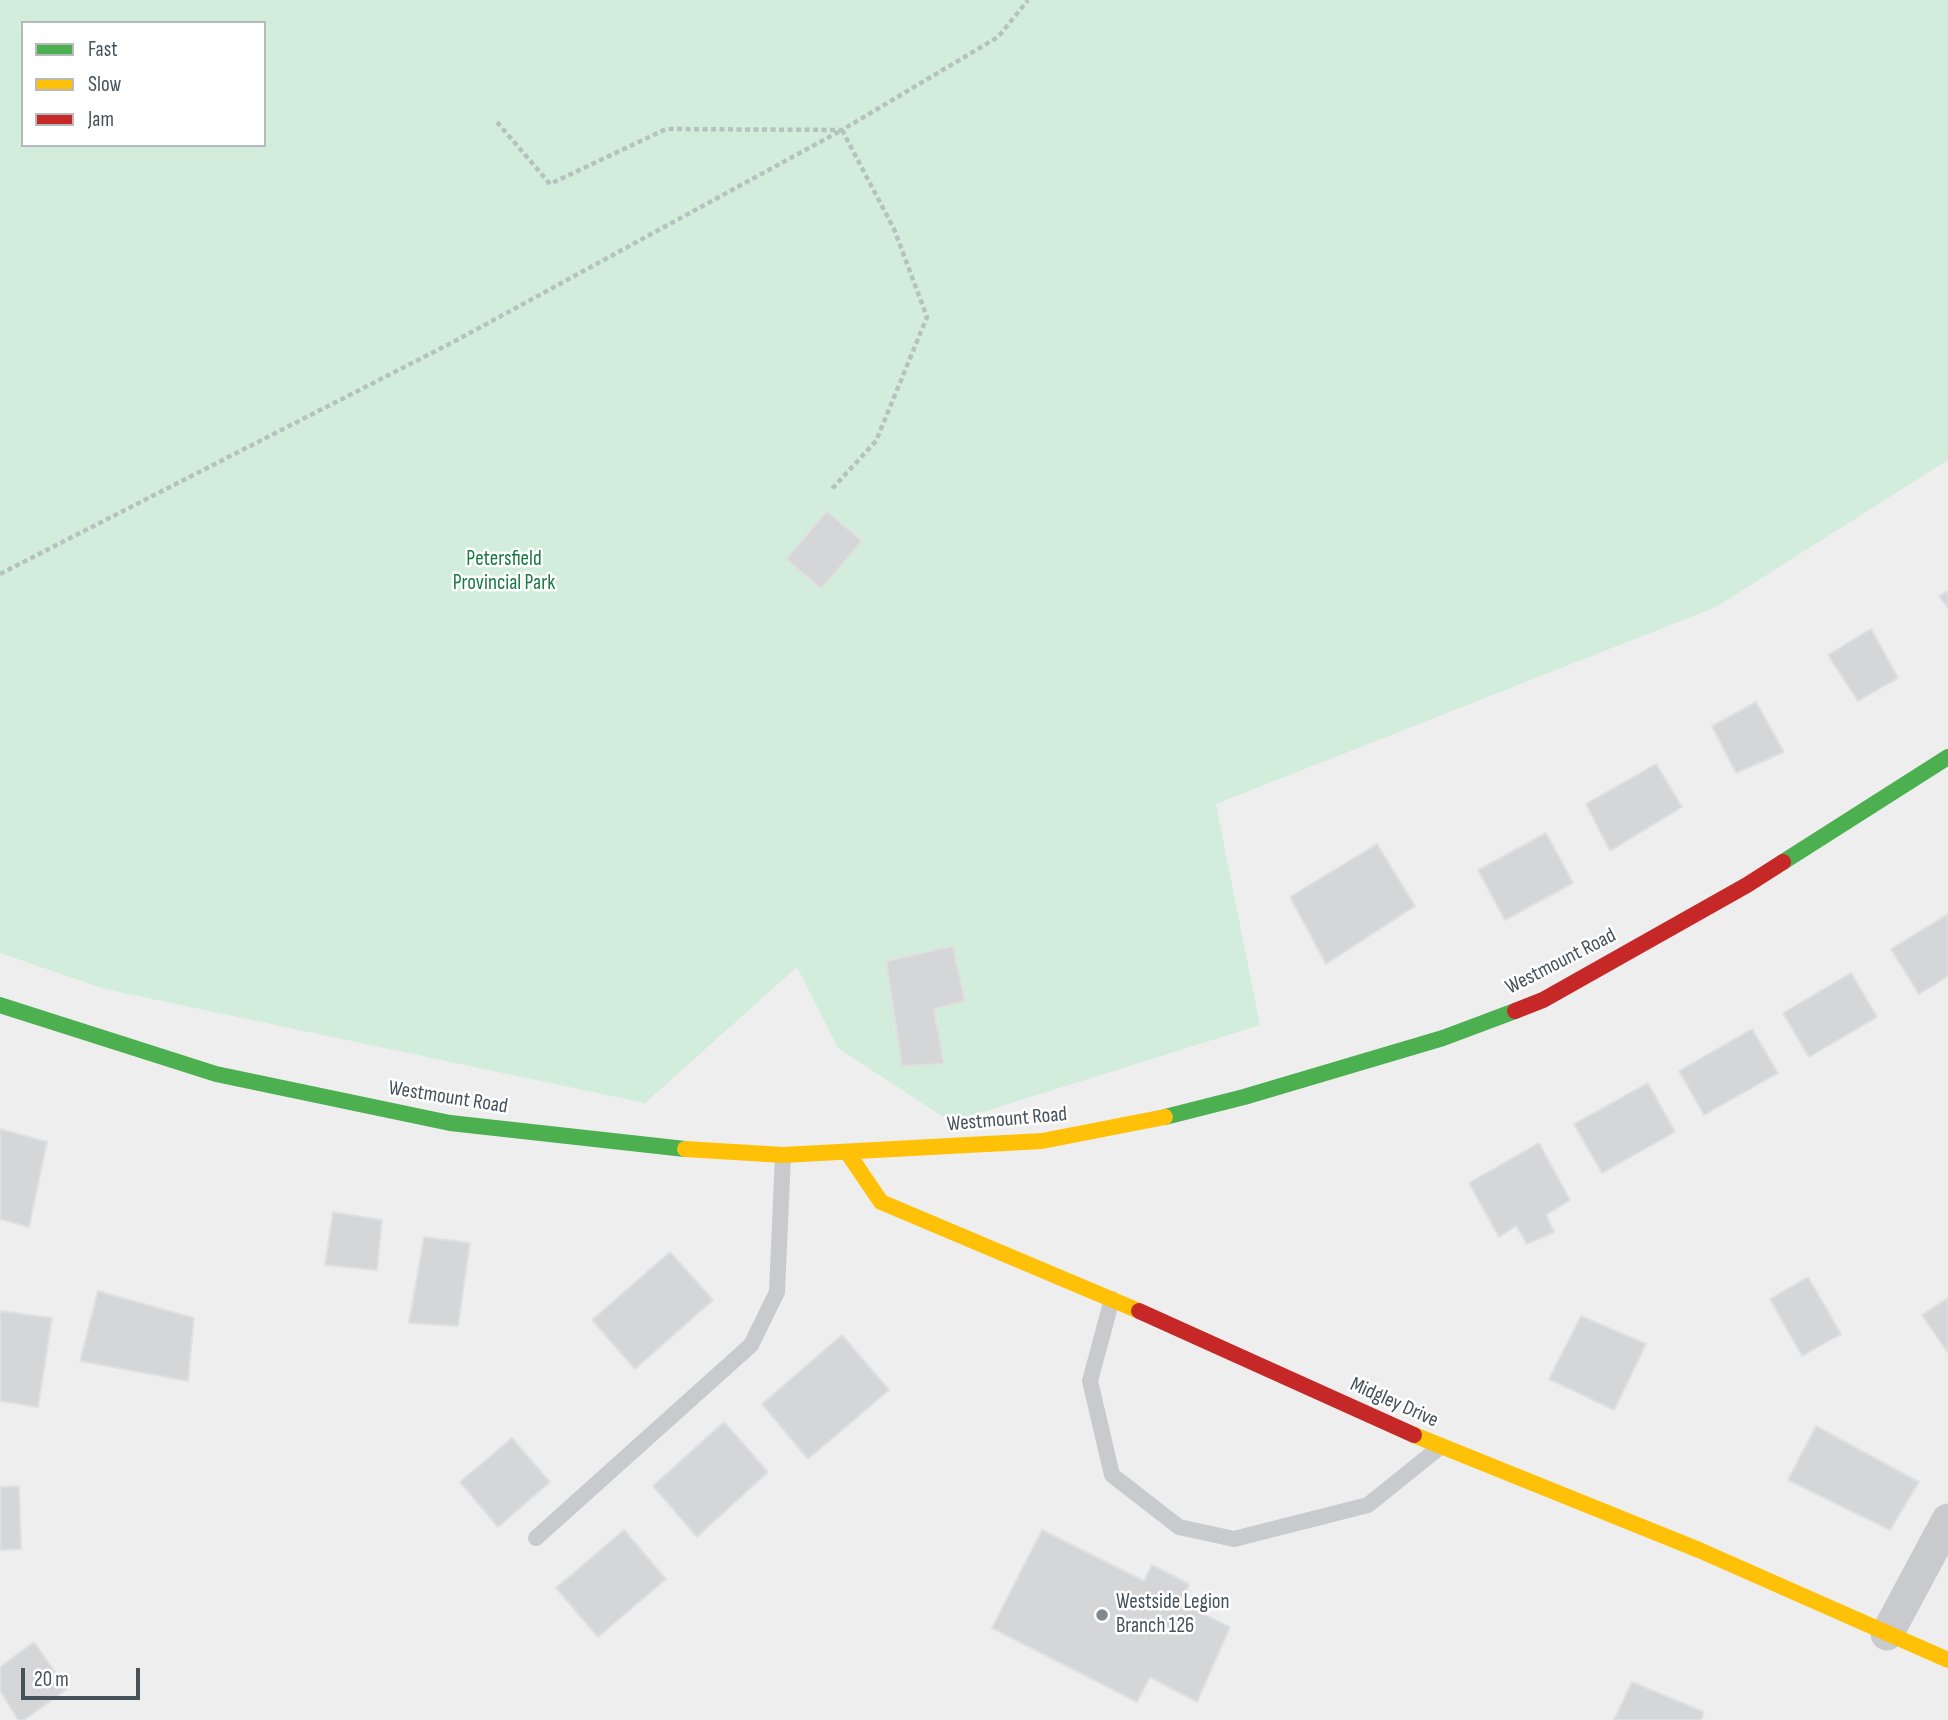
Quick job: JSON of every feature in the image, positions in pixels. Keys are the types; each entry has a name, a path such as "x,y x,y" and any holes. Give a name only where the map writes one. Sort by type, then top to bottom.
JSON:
{"main road":[{"name":"Westmount Road","path":"0,1005 216,1074 450,1123 693,1150 783,1155 1042,1142 1147,1121 1244,1097 1443,1038 1543,1000 1747,886 1948,757"},
{"name":"Midgley Drive","path":"847,1152 881,1202 1112,1298 1440,1447 1699,1550 1948,1660"}],"street":[{"path":"1887,1634 1948,1520"}],"lane":[{"path":"536,1538 751,1345 777,1292 783,1155"},
{"path":"1112,1298 1090,1381 1112,1475 1179,1527 1234,1539 1368,1505 1440,1447"}],"path":[{"path":"0,574 457,340 842,130 998,37 1028,0"},
{"path":"497,122 550,184 666,130 842,130"},
{"path":"830,491 876,441 927,317 894,229 842,130"}],"green space":[{"name":"Petersfield Provincial Park","path":"0,0 1948,0 1948,460 1716,607 1216,804 1260,1025 951,1122 838,1048 797,967 645,1103 105,989 0,953"}],"building":[{"path":"827,511 862,541 821,589 786,559"},
{"path":"1948,591 1948,608 1939,596"},
{"path":"1871,629 1898,678 1858,701 1828,655"},
{"path":"1756,702 1784,752 1736,773 1712,726"},
{"path":"1656,764 1682,807 1610,851 1586,804"},
{"path":"1546,833 1573,883 1505,920 1478,870"},
{"path":"1377,844 1415,906 1326,964 1290,897"},
{"path":"1948,914 1948,976 1919,994 1891,949"},
{"path":"953,946 965,1001 934,1009 944,1064 902,1066 886,961"},
{"path":"1851,973 1877,1017 1809,1057 1783,1013"},
{"path":"1752,1029 1778,1073 1704,1115 1679,1071"},
{"path":"1648,1083 1675,1132 1602,1173 1574,1124"},
{"path":"0,1129 47,1142 29,1227 0,1219"},
{"path":"1539,1143 1570,1200 1546,1215 1554,1232 1527,1244 1516,1226 1499,1237 1469,1183"},
{"path":"333,1212 382,1220 377,1270 325,1265"},
{"path":"424,1237 470,1243 458,1326 409,1323"},
{"path":"670,1252 713,1300 635,1369 592,1320"},
{"path":"1808,1277 1841,1334 1802,1356 1770,1299"},
{"path":"98,1291 194,1318 188,1381 80,1361"},
{"path":"1948,1298 1948,1353 1922,1315"},
{"path":"0,1311 52,1318 38,1407 0,1401"},
{"path":"1581,1316 1646,1344 1614,1410 1549,1379"},
{"path":"842,1335 889,1390 808,1459 762,1404"},
{"path":"724,1422 768,1472 697,1537 653,1486"},
{"path":"1816,1426 1919,1482 1890,1530 1788,1480"},
{"path":"512,1438 550,1482 498,1527 460,1482"},
{"path":"19,1486 21,1549 0,1550 0,1487"},
{"path":"624,1530 666,1579 598,1637 556,1588"},
{"name":"Westside Legion Branch 126","path":"1042,1530 1144,1581 1152,1565 1189,1584 1180,1603 1230,1627 1197,1702 1150,1677 1137,1702 992,1628"},
{"path":"34,1642 67,1689 24,1720 18,1720 0,1690 0,1667"},
{"path":"1632,1682 1704,1712 1701,1720 1614,1720"}],"traffic: fast":[{"path":"1783,862 1948,757"},
{"path":"0,1005 216,1074 450,1123 685,1149"},
{"path":"1165,1117 1244,1097 1443,1038 1515,1011"}],"traffic: slow":[{"path":"685,1149 783,1155 1042,1141 1165,1117"},
{"path":"847,1152 881,1202 1139,1311"},
{"path":"1414,1435 1699,1550 1948,1660"}],"traffic: jam":[{"path":"1515,1011 1543,1000 1783,862"},
{"path":"1139,1311 1414,1435"}],"place":[{"name":"Westside Legion Branch 126","path":"1102,1615"}]}
